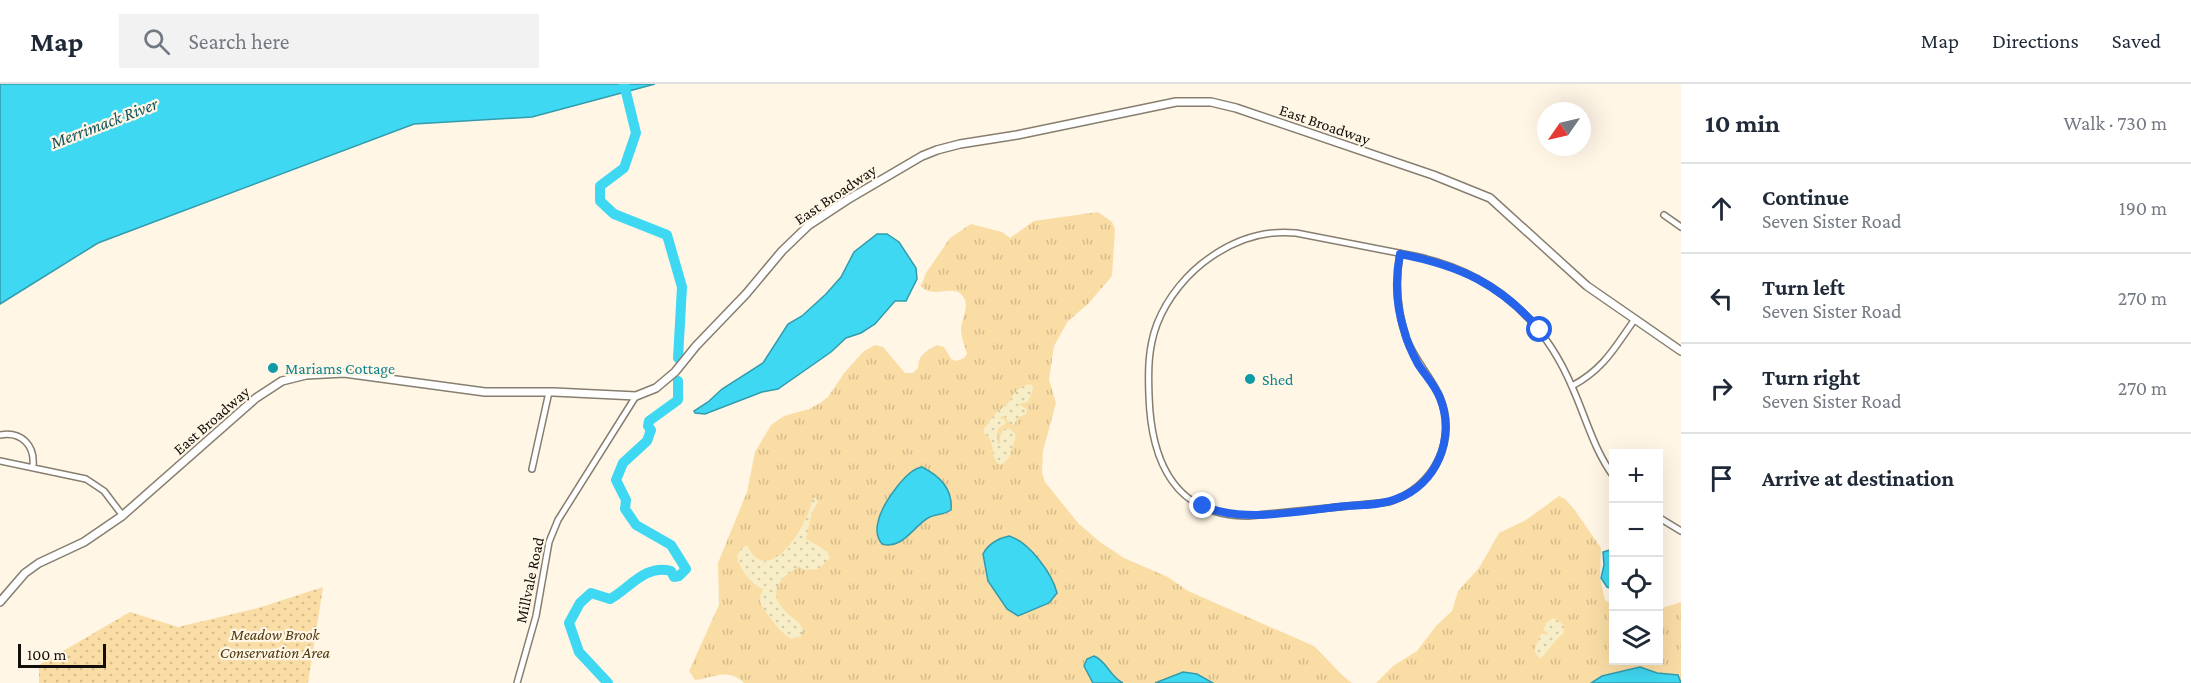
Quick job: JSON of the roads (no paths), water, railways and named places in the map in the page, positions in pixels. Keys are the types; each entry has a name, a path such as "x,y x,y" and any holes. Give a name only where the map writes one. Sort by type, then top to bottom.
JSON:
{"street":[{"name":"East Broadway","path":"0,602 25,573 39,563 84,542 123,516 256,398 273,386 306,375 344,373 485,392 636,396 656,388 675,372 782,251 809,225 909,162 937,150 960,144 1017,135 1176,102 1211,102 1236,108 1480,193 1497,202 1587,286 1681,351"},
{"path":"1664,215 1681,227"},
{"path":"1400,254 1397,292 1403,329 1418,363 1437,391 1445,416 1446,436 1443,449 1428,477 1408,494 1389,501 1248,516 1217,512 1184,494 1168,477 1155,448 1150,427 1148,373 1150,351 1158,322 1167,304 1179,288 1209,258 1225,248 1252,237 1270,233 1296,233 1430,260 1462,270 1505,295 1540,330 1559,358 1595,446 1609,469"},
{"path":"1572,386 1591,376 1601,366 1635,319"},
{"path":"532,470 549,392"},
{"name":"Millvale Road","path":"517,683 536,616 549,542 558,520 636,396"},
{"path":"0,435 13,434 22,437 29,446 33,466"},
{"path":"0,461 24,467 33,466 39,470 93,482 104,491 123,516"},
{"path":"1663,520 1681,531"}],"water":[{"name":"Merrimack River","path":"0,84 655,84 532,117 414,124 98,243 0,304"},
{"path":"877,234 887,234 899,242 916,268 917,279 906,301 895,301 875,324 861,333 846,338 831,352 778,389 762,392 705,414 695,413 694,411 722,389 763,363 788,324 802,316 826,294 841,277 854,252"},
{"path":"922,467 944,484 950,496 951,510 928,518 896,544 882,544 877,528 884,507 902,481 916,469"},
{"path":"1009,536 1017,539 1039,559 1057,593 1049,603 1018,616 1007,609 988,581 983,554 994,542"},
{"path":"1609,550 1609,588 1601,578 1604,565 1603,552"},
{"path":"1094,656 1123,683 1093,683 1084,666 1087,659"},
{"path":"1640,667 1657,673 1678,675 1681,683 1591,683 1602,676"},
{"path":"1183,672 1197,674 1213,683 1155,683"}],"waterway":[{"path":"624,84 636,133 624,168 600,186 600,201 614,214 667,235 682,287 678,358"},
{"path":"608,683 579,652 569,623 580,603 591,593 610,599 638,578 653,571 671,571 674,577 679,576 686,569 671,545 636,525 625,509 626,500 616,480 623,463 647,441 651,430 648,426 649,421 678,400 678,381"}],"place":[{"name":"Mariams Cottage","path":"273,368"},
{"name":"Shed","path":"1250,379"}],"park label":[{"name":"Meadow Brook Conservation Area","path":"275,643"}]}
